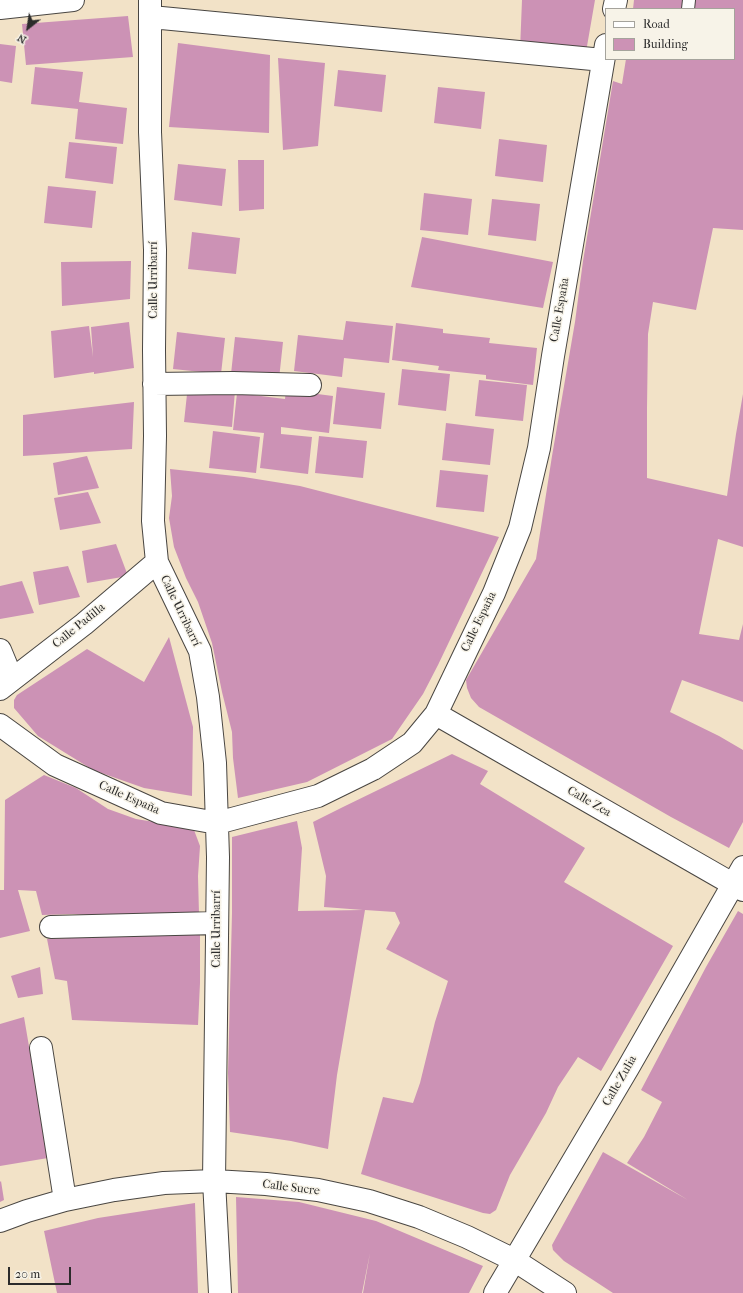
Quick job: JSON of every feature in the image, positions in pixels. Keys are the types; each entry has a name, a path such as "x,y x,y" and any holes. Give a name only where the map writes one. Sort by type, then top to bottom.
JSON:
{"street":[{"path":"0,8 73,0"},
{"path":"150,8 604,52"},
{"name":"Calle Urribarrí","path":"150,8 150,132 155,250 155,436 153,521 157,562 200,651 208,697 215,763 218,857 214,1181 220,1293"},
{"name":"Calle España","path":"0,725 55,765 147,807 161,813 217,823 318,796 373,769 412,742 436,714 494,594 520,528 539,448 604,52"},
{"path":"154,384 233,383 310,385"},
{"name":"Calle Padilla","path":"6,684 84,624 157,562"},
{"path":"0,650 6,684"},
{"name":"Calle Zea","path":"436,714 740,880"},
{"name":"Calle Zulia","path":"495,1293 740,880"},
{"path":"51,927 216,922"},
{"path":"41,1048 65,1200"},
{"name":"Calle Sucre","path":"0,1221 27,1211 65,1200 114,1190 164,1183 214,1181 266,1184 318,1190 369,1201 419,1217 468,1236 514,1260 565,1293"}],"building":[{"path":"522,0 595,0 586,52 520,50"},
{"path":"634,0 743,0 743,230 713,228 696,310 653,302 648,334 647,478 727,496 743,394 743,547 718,539 699,634 739,640 743,624 743,702 682,680 670,712 719,736 743,750 743,822 729,848 671,817 479,707 471,698 466,680 536,559 613,81 622,84 626,60 735,60 735,8 633,8"},
{"path":"128,16 133,57 26,65 22,24"},
{"path":"178,43 270,55 269,133 169,127"},
{"path":"0,44 16,46 12,83 0,81"},
{"path":"278,58 325,63 318,146 283,150"},
{"path":"35,67 83,72 79,102 127,108 123,144 75,139 78,109 31,104"},
{"path":"338,70 386,75 382,112 334,106"},
{"path":"438,87 485,92 481,129 434,123"},
{"path":"499,139 547,145 543,182 495,176"},
{"path":"69,142 117,147 113,184 65,178"},
{"path":"238,160 264,160 264,209 239,211"},
{"path":"178,164 226,169 222,206 174,200"},
{"path":"48,186 96,191 92,228 44,223"},
{"path":"424,193 472,199 468,235 420,230"},
{"path":"492,199 540,204 536,241 488,235"},
{"path":"192,232 240,238 236,274 188,269"},
{"path":"422,237 553,262 543,308 411,287"},
{"path":"131,261 130,299 62,306 61,262"},
{"path":"346,321 393,326 389,363 344,358 342,377 294,371 298,335 343,340"},
{"path":"129,322 134,368 54,378 51,331 89,326 93,357 91,327"},
{"path":"396,323 443,329 443,333 490,338 489,343 537,348 533,385 486,379 486,375 438,370 439,366 392,360"},
{"path":"177,332 225,338 221,374 173,369"},
{"path":"235,337 283,342 279,379 231,374"},
{"path":"402,369 450,374 446,411 398,405"},
{"path":"479,380 527,385 523,421 475,416"},
{"path":"188,385 235,391 232,427 184,422"},
{"path":"337,387 385,393 381,429 333,424"},
{"path":"286,390 333,396 329,433 281,427 281,434 312,437 308,474 260,468 264,433 233,430 237,393 285,399"},
{"path":"134,402 132,449 23,456 23,415"},
{"path":"446,423 494,429 490,465 442,460"},
{"path":"213,431 260,437 256,473 209,468"},
{"path":"319,436 367,441 363,478 315,473"},
{"path":"87,456 99,488 58,495 53,463"},
{"path":"170,469 244,477 300,486 499,537 423,694 392,739 307,782 238,798 233,758 232,732 212,643 198,602 186,578 174,547 169,518 172,496"},
{"path":"440,470 488,475 484,512 436,507"},
{"path":"88,492 101,523 60,530 54,498"},
{"path":"116,544 128,576 87,583 82,551"},
{"path":"68,566 80,597 39,605 33,572"},
{"path":"22,581 34,613 0,619 0,586"},
{"path":"169,637 193,727 192,796 144,788 93,770 38,736 14,708 14,700 17,695 87,649 144,682"},
{"path":"452,754 488,771 480,784 585,848 564,882 673,946 601,1071 578,1057 558,1087 546,1113 510,1175 496,1210 490,1214 361,1174 383,1097 413,1103 420,1083 435,1022 448,981 386,949 400,923 395,912 365,910 337,1075 328,1149 291,1141 230,1132 228,1073 232,913 232,837 297,821 302,848 298,911 363,910 324,907 326,876 313,822"},
{"path":"44,775 76,788 108,809 136,819 185,827 194,830 200,846 198,876 199,914 119,917 73,914 42,915 36,891 18,890 30,931 0,938 0,890 4,890 5,800"},
{"path":"738,911 743,914 743,1293 613,1293 564,1261 553,1250 552,1245 603,1152 688,1200 627,1163 644,1137 662,1102 641,1090 706,967"},
{"path":"200,929 198,1025 72,1020 67,981 55,979 47,939 118,936"},
{"path":"40,967 43,994 18,998 11,976"},
{"path":"24,1017 48,1158 0,1166 0,1024"},
{"path":"1,1181 4,1200 0,1202 0,1182"},
{"path":"236,1197 299,1202 376,1221 483,1266 469,1293 363,1293 370,1253 362,1293 238,1293"},
{"path":"195,1203 198,1293 57,1293 44,1231 98,1218"}]}
